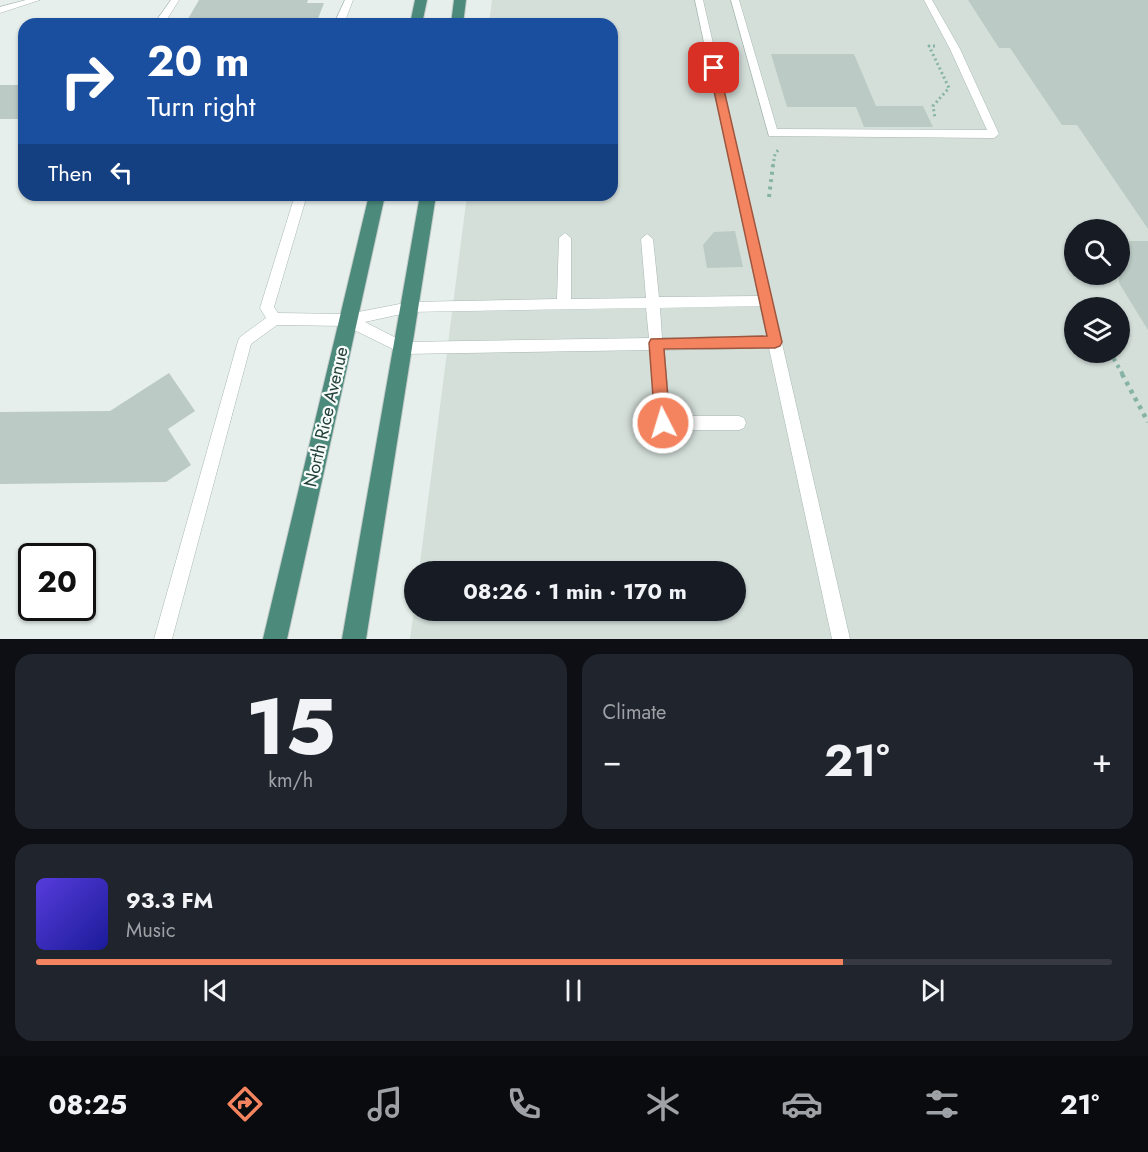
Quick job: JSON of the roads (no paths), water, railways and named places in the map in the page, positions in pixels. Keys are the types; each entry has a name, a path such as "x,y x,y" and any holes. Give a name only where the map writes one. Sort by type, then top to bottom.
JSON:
{"highway":[{"path":"417,18 421,0"},
{"path":"457,18 460,0"},
{"name":"North Rice Avenue","path":"275,639 376,201"},
{"path":"354,639 427,201"}],"lane":[{"path":"0,10 36,0"},
{"path":"163,18 175,0"},
{"path":"342,18 349,0"},
{"path":"699,0 841,639"},
{"path":"735,0 773,133 994,134 954,46 928,0"},
{"path":"274,320 267,308 299,201"},
{"path":"564,304 565,238"},
{"path":"647,238 663,423 739,423"},
{"path":"163,639 245,340 274,320 348,320 410,307 766,301"},
{"path":"348,320 403,348 775,342"}]}
